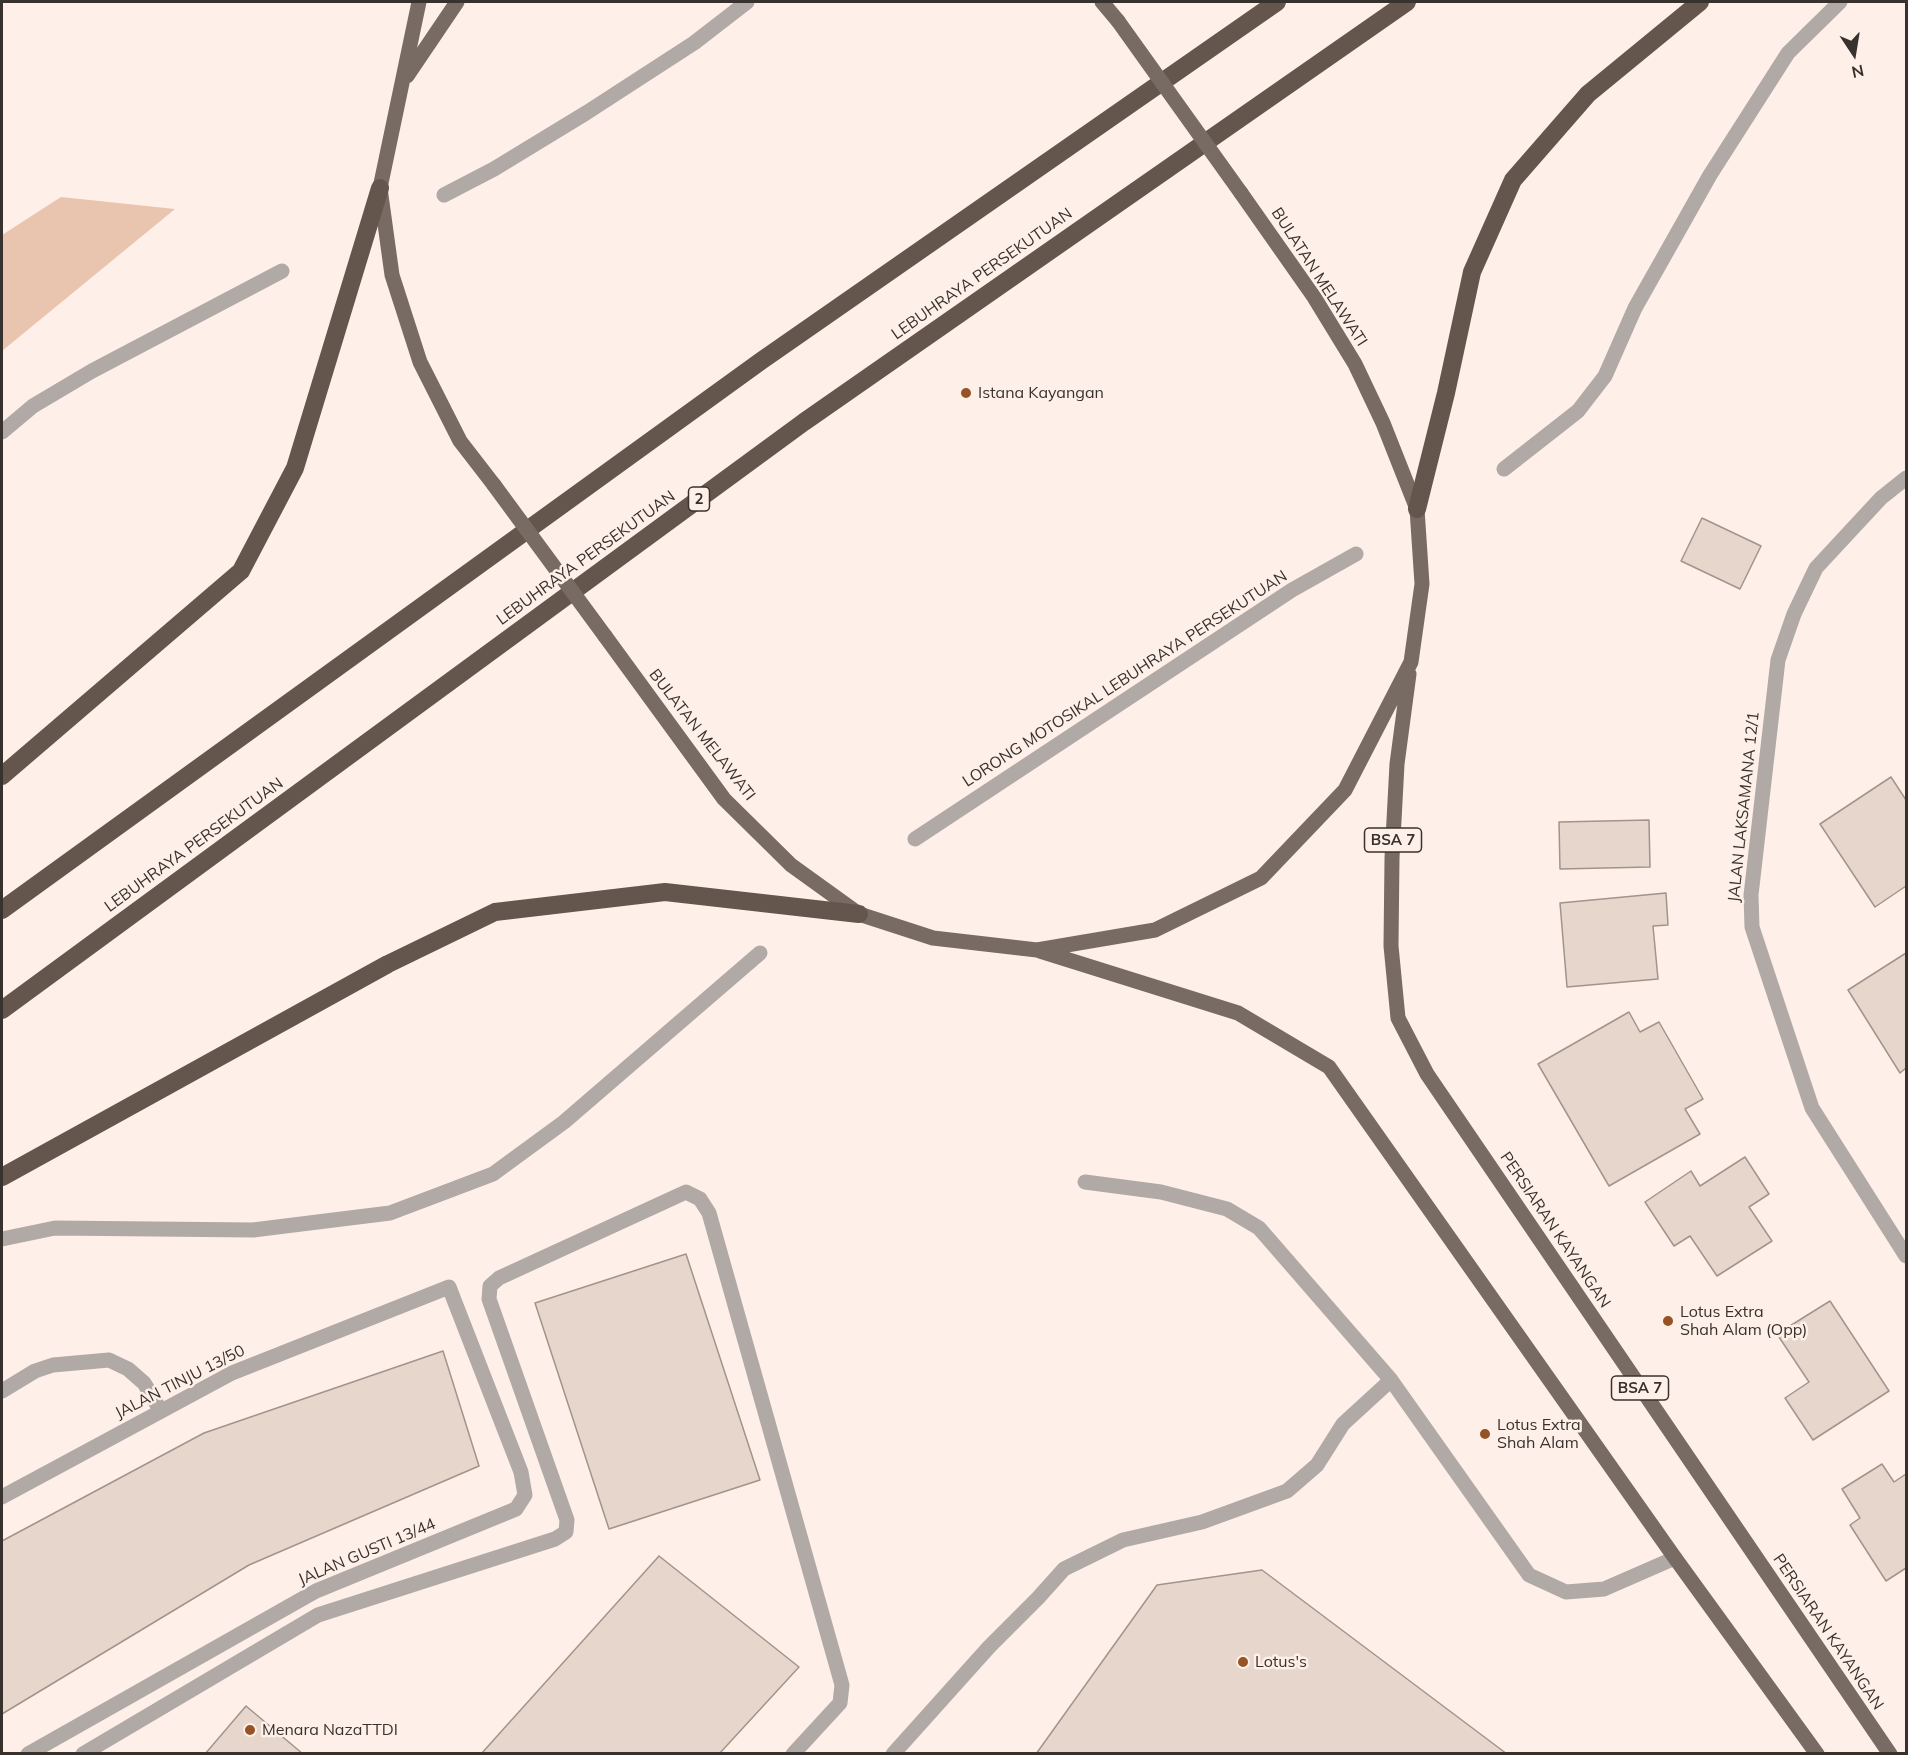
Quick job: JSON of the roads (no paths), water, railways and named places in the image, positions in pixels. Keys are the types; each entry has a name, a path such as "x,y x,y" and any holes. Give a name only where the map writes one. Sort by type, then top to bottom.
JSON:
{"highway":[{"path":"2,910 761,361 1277,2"},
{"name":"LEBUHRAYA PERSEKUTUAN","path":"2,1010 804,422 1407,2"},
{"path":"1418,509 1472,272 1513,180 1588,94 1700,2"},
{"path":"2,776 242,571 295,468 380,188"},
{"path":"2,1177 388,964 495,912 665,892 859,914"}],"main road":[{"path":"402,84 419,2"},
{"name":"BULATAN MELAWATI","path":"457,2 402,84 380,188 392,275 420,362 460,441 724,799 790,866 859,914 933,939 1037,950 1155,930 1261,878 1345,790 1411,662 1422,584 1418,509 1383,423 1354,364 1314,297 1242,193 1102,2"},
{"name":"PERSIARAN KAYANGAN","path":"1411,662 1397,764 1392,858 1391,946 1398,1018 1427,1074 1890,1754"},
{"path":"1037,950 1238,1013 1329,1067 1675,1558 1817,1754"}],"street":[{"path":"444,195 494,169 586,113 694,43 747,2"},
{"path":"1504,469 1578,411 1605,376 1635,308 1710,175 1788,53 1840,2"},
{"path":"2,432 33,405 92,370 282,272"},
{"name":"JALAN LAKSAMANA 12/1","path":"1906,478 1881,498 1816,568 1794,614 1778,660 1751,895 1752,927 1812,1108 1906,1256"},
{"name":"LORONG MOTOSIKAL LEBUHRAYA PERSEKUTUAN","path":"915,839 1292,590 1356,554"},
{"path":"2,1239 55,1228 253,1230 390,1213 493,1174 564,1122 760,953"},
{"path":"1085,1182 1172,1195 1227,1209 1259,1227 1391,1380 1529,1575 1566,1592 1604,1589 1675,1558"},
{"path":"83,1754 318,1615 555,1539 566,1532 567,1520 489,1299 490,1286 499,1278 686,1191 700,1199 710,1213 842,1685 840,1703 793,1754"},
{"name":"JALAN TINJU 13/50","path":"2,1497 232,1373 449,1287"},
{"name":"JALAN GUSTI 13/44","path":"28,1754 316,1591 516,1509 525,1495 521,1472 449,1287"},
{"path":"2,1391 35,1371 53,1365 109,1360 128,1370 144,1383 161,1411"},
{"path":"893,1754 989,1647 1064,1569 1123,1540 1202,1522 1287,1491 1317,1465 1344,1424 1391,1380"}],"place":[{"name":"Istana Kayangan","path":"966,393"},
{"name":"Lotus Extra Shah Alam (Opp)","path":"1668,1321"},
{"name":"Lotus Extra Shah Alam","path":"1485,1434"},
{"name":"Lotus's","path":"1243,1662"},
{"name":"Menara NazaTTDI","path":"250,1730"}]}
